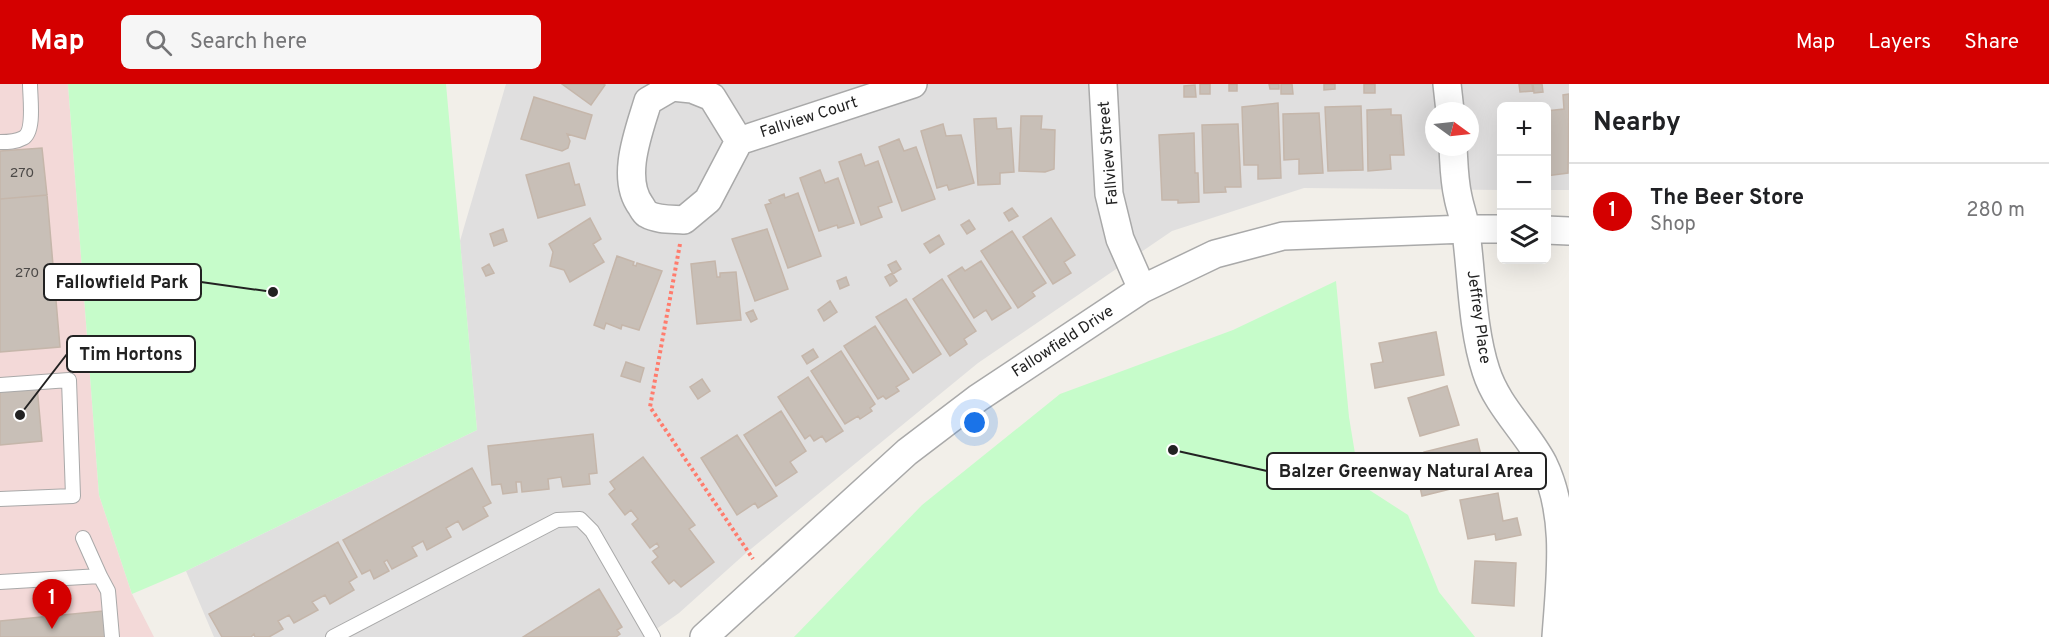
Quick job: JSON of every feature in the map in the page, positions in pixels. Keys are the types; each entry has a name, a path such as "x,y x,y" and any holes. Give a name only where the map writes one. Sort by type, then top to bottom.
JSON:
{"street":[{"name":"Fallview Court","path":"739,141 712,97 692,89 672,87 648,101 635,142 631,179 635,198 647,214 665,219 684,220 708,200 739,141 913,84"},
{"name":"Fallview Street","path":"1103,84 1109,194 1120,239 1142,289"},
{"path":"1447,84 1449,102"},
{"name":"Jeffrey Place","path":"1454,156 1456,186 1466,229 1480,352 1486,373 1502,404 1544,465 1555,491 1561,518 1562,552 1556,637"},
{"name":"Fallowfield Drive","path":"704,637 907,452 978,398 1142,289 1215,254 1283,236 1497,230"},
{"path":"1551,230 1569,231"}],"lane":[{"path":"0,142 26,137 30,130 30,84"},
{"path":"0,385 69,380 73,496 0,499"},
{"path":"333,637 557,520 580,519 592,531 653,637"},
{"path":"83,538 108,591 112,637"},
{"path":"0,582 100,576"}],"path":[{"path":"684,220 650,407 756,563"}],"shaded area":[{"path":"0,84 68,84 99,495 132,594 154,637 0,637"},
{"path":"506,84 1569,84 1569,190 1551,190 1551,102 1497,102 1497,190 1304,188 1172,231 978,363 746,553 679,613 645,637 214,637 186,571 477,430 460,241"}],"green space":[{"path":"68,84 446,84 477,430 186,571 132,594 99,495"},
{"path":"1336,281 1349,417 1360,484 1408,515 1439,592 1475,637 794,637 922,505 1060,394 1233,330"}],"building":[{"path":"562,84 603,84 605,85 591,105"},
{"path":"1200,84 1210,84 1210,94 1200,94"},
{"path":"1229,84 1237,84 1237,91 1229,91"},
{"path":"1269,84 1279,84 1279,89 1270,89"},
{"path":"1281,84 1292,84 1293,94 1281,94"},
{"path":"1324,84 1335,84 1335,89 1324,90"},
{"path":"1364,84 1375,84 1375,93 1364,93"},
{"path":"1519,84 1532,84 1533,91 1520,92"},
{"path":"1533,84 1542,84 1543,92 1534,93"},
{"path":"1195,85 1196,97 1184,97 1184,86"},
{"path":"1569,94 1568,173 1551,175 1551,110 1564,109 1563,95"},
{"path":"534,97 592,115 585,139 567,134 570,141 568,148 562,151 521,139"},
{"path":"1278,103 1281,178 1258,179 1258,165 1244,165 1242,107"},
{"path":"1361,106 1363,170 1328,171 1325,107"},
{"path":"1391,109 1391,115 1401,115 1404,155 1390,155 1391,169 1368,171 1367,110"},
{"path":"1319,113 1323,173 1299,174 1299,159 1284,160 1283,114"},
{"path":"1021,116 1042,116 1041,129 1055,130 1054,169 1045,172 1019,171"},
{"path":"996,118 997,129 1011,128 1014,172 1000,173 1000,184 978,185 974,119"},
{"path":"943,124 946,136 961,135 974,183 949,190 947,185 937,188 921,131"},
{"path":"1238,124 1241,187 1225,187 1226,192 1204,193 1202,125"},
{"path":"1194,133 1195,173 1198,173 1199,202 1178,203 1178,200 1162,200 1159,135"},
{"path":"899,139 904,151 916,147 935,199 902,211 879,147"},
{"path":"42,148 47,195 0,199 0,151"},
{"path":"861,154 865,166 878,161 892,202 878,207 882,217 861,225 839,162"},
{"path":"569,163 575,185 579,184 585,205 538,218 526,175"},
{"path":"820,170 825,183 838,178 854,223 838,228 837,225 819,231 800,178"},
{"path":"798,193 821,256 788,268 765,205 771,203 769,200 784,194 785,198"},
{"path":"47,195 60,347 0,352 0,199"},
{"path":"1012,208 1018,216 1009,221 1004,213"},
{"path":"590,218 601,239 593,244 604,262 570,282 564,270 550,266 553,252 549,244"},
{"path":"1051,218 1075,255 1064,262 1071,273 1053,284 1023,237"},
{"path":"969,220 975,229 967,234 961,225"},
{"path":"503,229 507,241 494,246 490,234"},
{"path":"767,229 788,289 755,301 732,239"},
{"path":"1012,231 1046,283 1032,292 1035,296 1018,308 981,251"},
{"path":"939,235 944,244 930,253 924,244"},
{"path":"617,256 634,262 633,265 636,266 637,263 662,271 639,330 622,325 621,329 606,323 604,329 594,325"},
{"path":"715,261 717,277 720,277 720,273 736,272 741,320 697,324 691,264"},
{"path":"896,261 901,269 893,274 888,265"},
{"path":"981,261 1011,308 992,320 986,310 974,318 948,276 962,267 965,271"},
{"path":"489,264 494,273 486,276 482,268"},
{"path":"892,273 897,281 890,286 885,277"},
{"path":"846,277 849,285 840,289 837,281"},
{"path":"942,279 976,331 964,339 967,344 950,356 913,299"},
{"path":"906,299 941,354 913,373 876,317"},
{"path":"830,301 837,312 824,321 818,310"},
{"path":"753,310 757,319 751,322 746,313"},
{"path":"875,326 909,379 896,387 899,391 886,399 883,396 878,399 844,346"},
{"path":"1436,332 1444,375 1375,388 1371,364 1383,362 1379,343"},
{"path":"813,349 818,357 807,364 802,356"},
{"path":"841,351 875,404 870,408 872,411 860,419 858,416 845,424 811,371"},
{"path":"626,362 644,368 640,382 621,376"},
{"path":"808,377 843,431 826,442 822,436 814,441 810,435 805,439 778,397"},
{"path":"702,379 710,391 698,399 690,387"},
{"path":"37,386 42,441 0,445 0,390"},
{"path":"1447,386 1459,425 1420,436 1408,398"},
{"path":"781,411 806,451 790,462 797,472 776,486 744,435"},
{"path":"593,434 597,473 589,474 590,484 563,487 561,477 548,479 549,489 522,492 521,482 516,482 517,492 503,494 501,484 492,485 488,446"},
{"path":"737,435 777,496 758,508 755,503 737,515 701,458"},
{"path":"1477,439 1487,480 1422,496 1417,474 1428,471 1424,452"},
{"path":"643,457 695,525 689,529 714,562 681,587 674,580 669,584 652,562 658,557 653,551 659,547 657,543 650,548 632,524 638,519 631,510 625,515 609,494 615,489 610,482"},
{"path":"472,468 491,503 483,507 488,516 463,530 458,521 446,528 451,537 427,550 423,541 412,547 417,556 392,569 387,560 384,562 389,571 374,579 370,570 362,574 343,540"},
{"path":"1498,493 1503,521 1517,518 1521,535 1496,540 1495,534 1468,539 1460,500"},
{"path":"338,542 357,577 349,582 354,590 330,604 325,595 312,602 318,610 294,623 289,615 278,621 283,629 269,637 255,637 254,634 251,637 222,637 209,614"},
{"path":"1475,561 1516,563 1514,606 1472,603"},
{"path":"599,589 622,627 617,630 620,634 616,637 523,637"},
{"path":"103,611 106,637 0,637 0,621"}],"place":[{"name":"Fallowfield Park","path":"273,292"},
{"name":"Tim Hortons","path":"20,415"},
{"name":"Balzer Greenway Natural Area","path":"1173,450"},
{"name":"The Beer Store","path":"52,629"}]}
